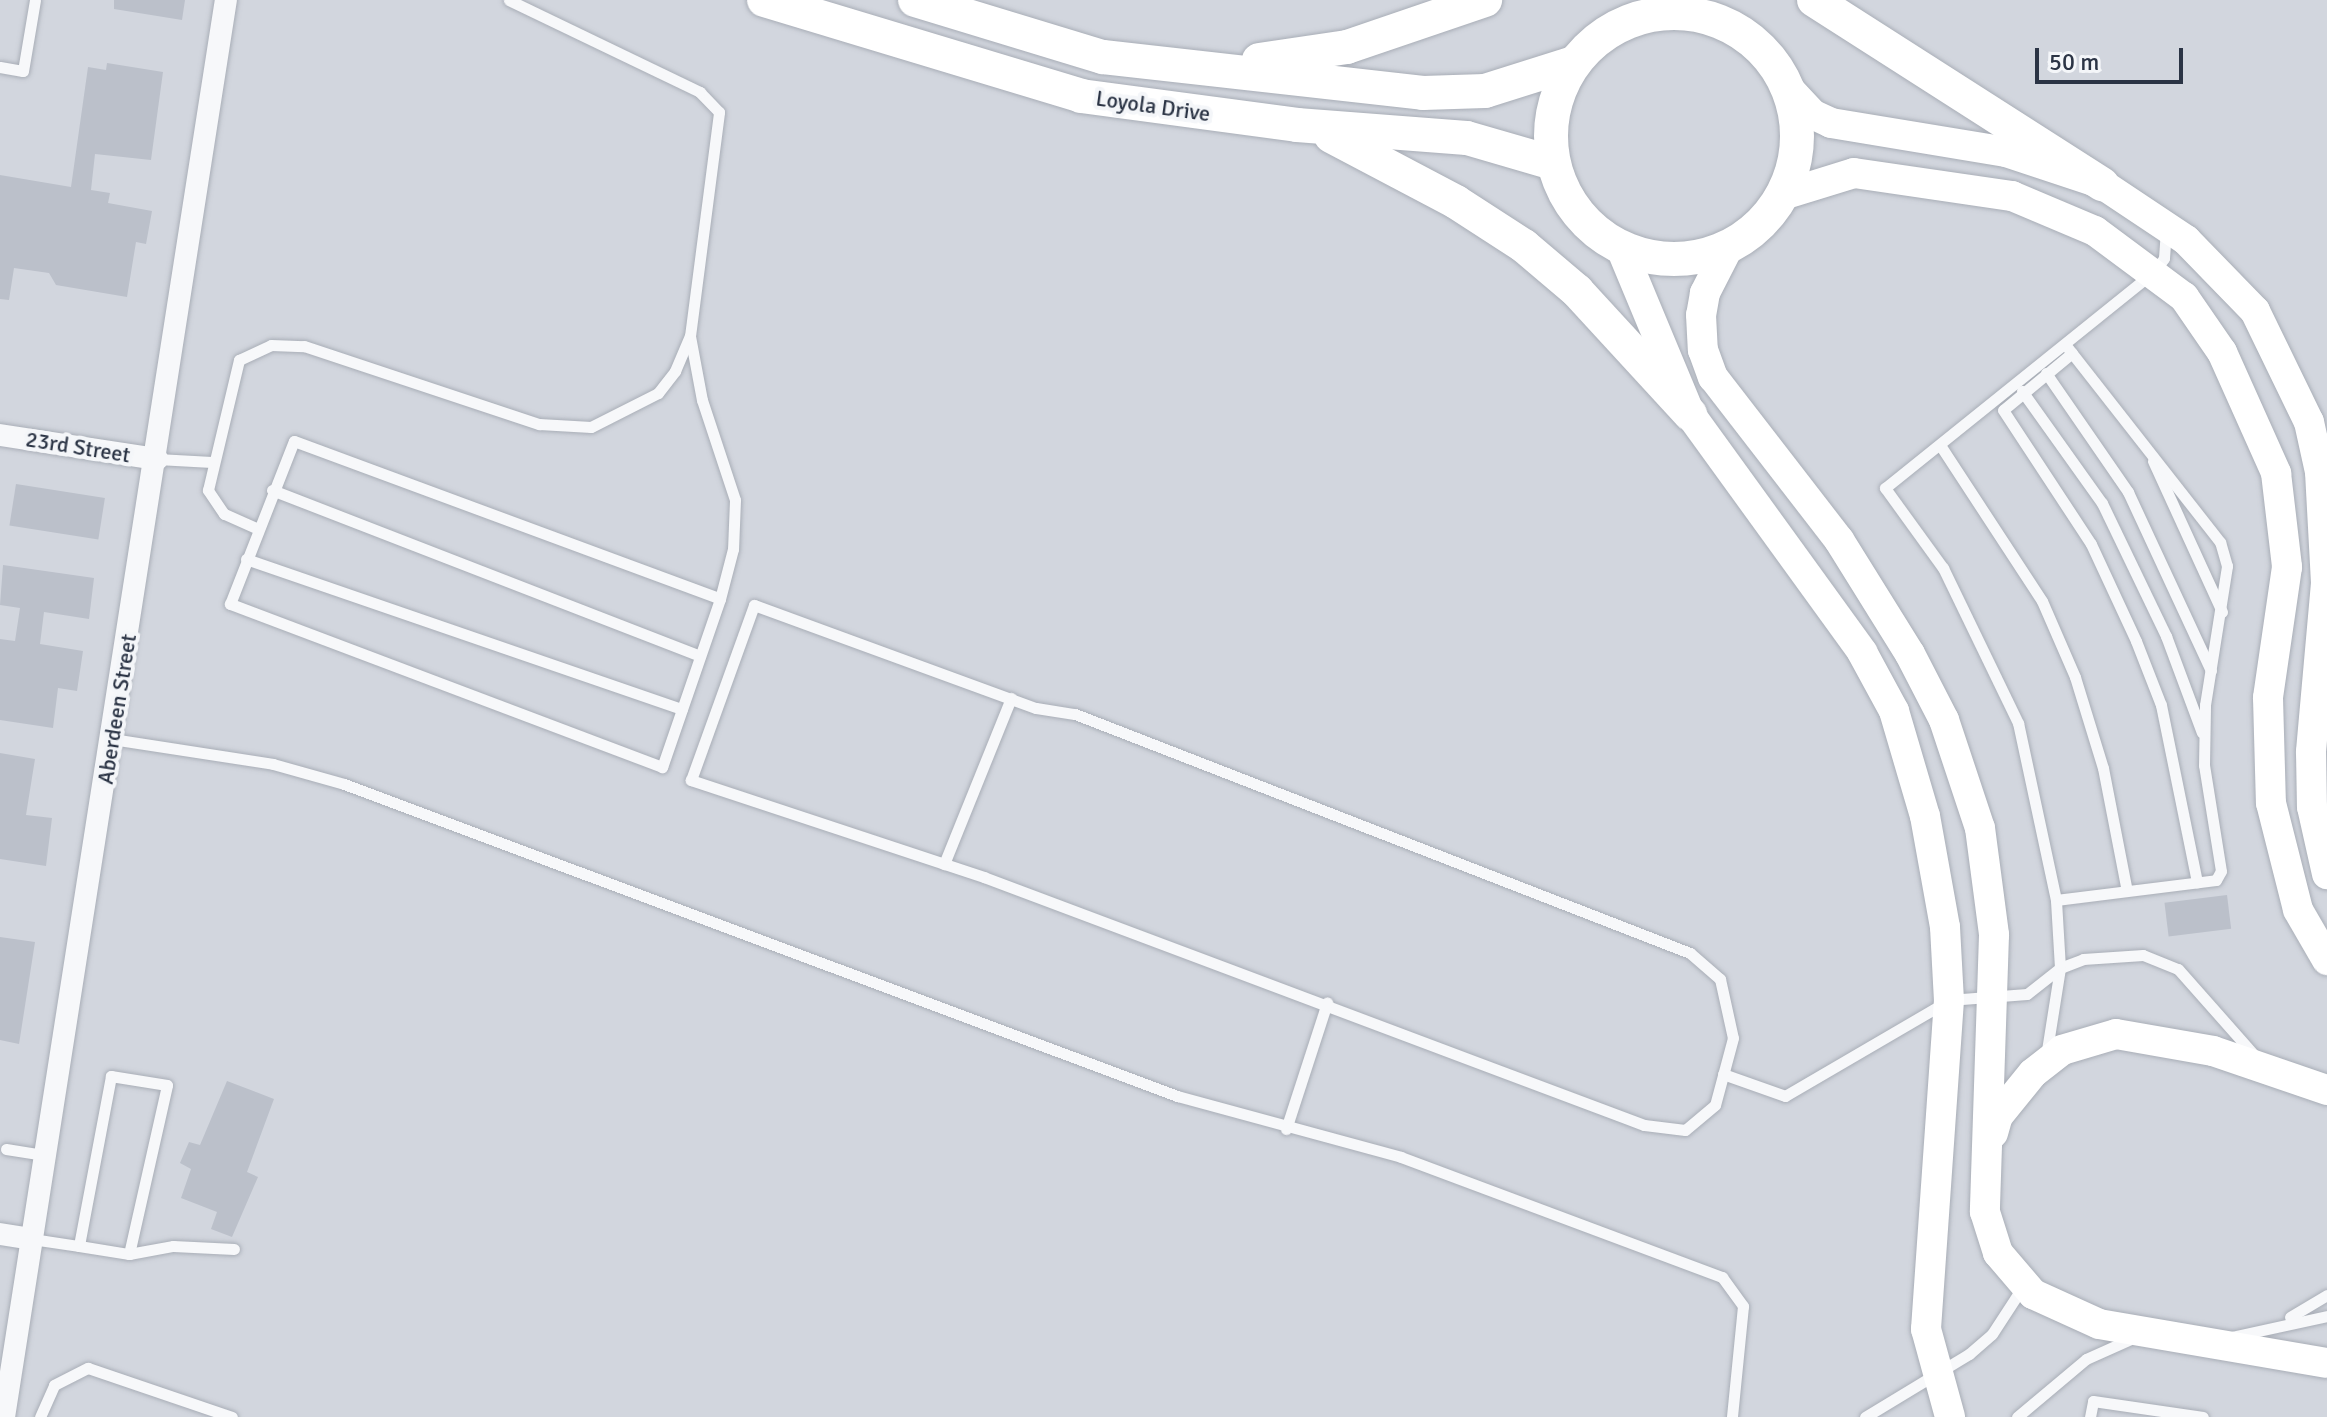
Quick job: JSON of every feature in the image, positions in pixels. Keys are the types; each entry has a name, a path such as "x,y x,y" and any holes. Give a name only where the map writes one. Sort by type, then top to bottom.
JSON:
{"main road":[{"name":"Loyola Drive","path":"764,0 1056,91 1297,125 1467,138 1553,163"},
{"name":"Loyola Drive","path":"915,0 1057,48 1164,64 1455,95 1574,63"},
{"path":"1164,64 1333,50 1485,0"},
{"path":"1814,0 2166,227 2255,311 2309,422 2326,529 2311,752 2312,807 2327,874"},
{"path":"1788,88 1797,124 1796,161 1783,195 1760,225 1729,246 1694,258 1656,258 1621,248 1590,227 1566,198 1553,163 1550,128 1557,94 1574,63 1600,36 1633,19 1669,12 1706,16 1741,32 1769,56 1788,88 1812,114 1831,123 2006,152 2102,184"},
{"path":"1297,125 1349,142 1524,246 1577,291 1690,414 1829,603 1894,711 1936,867 1949,1000 1926,1329 1933,1374 1950,1417"},
{"path":"1783,195 1854,173 1957,183 2055,212 2154,272 2184,297 2222,352 2276,473 2287,567 2268,698 2271,803 2298,910 2327,960"},
{"path":"1729,246 1705,293 1701,335 1708,366 1839,540 1944,720 1986,863 1994,1000 1987,1150 1989,1232 2024,1285 2071,1314 2146,1333 2326,1363"},
{"path":"1621,248 1690,414"},
{"path":"1987,1150 1998,1116 2033,1073 2062,1050 2116,1034 2170,1040 2327,1090"}],"street":[{"name":"Aberdeen Street","path":"3,1415 157,459 226,0"},
{"name":"23rd Street","path":"0,435 157,459"},
{"path":"0,1234 32,1239"}],"lane":[{"path":"0,67 23,71 35,0"},
{"path":"509,0 700,92 719,112 690,336 702,400 735,500 733,549 720,599 662,767 230,604 256,528 294,441 720,599"},
{"path":"2033,1073 2051,1044 2060,968 2056,900 2018,723 1943,568 1885,488 2069,348 2154,272 2164,258 2166,227"},
{"path":"256,528 224,514 208,490 212,462 239,360 271,345 304,346 539,424 591,427 658,393 690,336"},
{"path":"2069,348 2046,373 2007,402 2006,417 2091,544 2161,705 2197,882"},
{"path":"2056,900 2216,880 2221,871 2205,742 2211,672 2223,612 2227,566 2220,542 2069,348"},
{"path":"2046,373 2128,492 2211,672"},
{"path":"2022,391 2102,503 2166,636 2205,742"},
{"path":"1940,445 2042,601 2075,677 2103,768 2127,891"},
{"path":"2149,451 2223,612"},
{"path":"157,459 212,462"},
{"path":"272,490 700,656"},
{"path":"246,559 682,709"},
{"path":"754,605 1011,698 1075,714 1690,953 1720,979 1733,1038 1715,1105 1685,1130 1644,1125 1327,1003 944,864 691,780 754,605"},
{"path":"944,864 1011,698"},
{"path":"112,739 273,764 344,784 1162,1090 1286,1129 1452,1174 1722,1277 1743,1306 1732,1417"},
{"path":"1723,1074 1785,1096 1949,1000 1994,1000 2037,989 2060,968 2115,956 2162,958 2279,1076"},
{"path":"1286,1129 1327,1003"},
{"path":"79,1246 111,1076 167,1085 129,1254"},
{"path":"6,1149 45,1155"},
{"path":"32,1239 129,1254 173,1246 234,1249"},
{"path":"1865,1417 1992,1334 2024,1285"},
{"path":"2254,1332 2312,1306 2327,1295"},
{"path":"2312,1306 2327,1304"},
{"path":"2017,1417 2086,1359 2146,1333 2221,1337 2327,1316"},
{"path":"40,1417 54,1385 88,1368 232,1417"},
{"path":"2090,1417 2093,1401 2203,1417"},
{"path":"1877,1417 1884,1405"}],"shaded area":[{"path":"0,0 2327,0 2327,1417 0,1417"}],"building":[{"path":"114,0 185,0 182,20 114,9"},
{"path":"107,63 163,72 151,160 95,154 91,190 110,193 108,203 152,211 146,244 136,242 127,297 56,285 49,273 14,268 9,300 0,299 0,175 71,187 88,67 106,70"},
{"path":"16,484 105,498 98,540 9,525"},
{"path":"3,565 94,578 89,619 44,612 40,644 83,651 77,691 58,688 53,728 0,720 0,639 15,641 20,608 0,605"},
{"path":"0,753 35,759 26,815 52,818 46,866 0,859"},
{"path":"2227,895 2231,929 2169,936 2164,903"},
{"path":"0,937 35,942 19,1044 0,1040"},
{"path":"227,1081 274,1099 247,1172 258,1177 232,1237 211,1229 217,1212 181,1198 191,1169 180,1163 189,1142 200,1145"}]}
